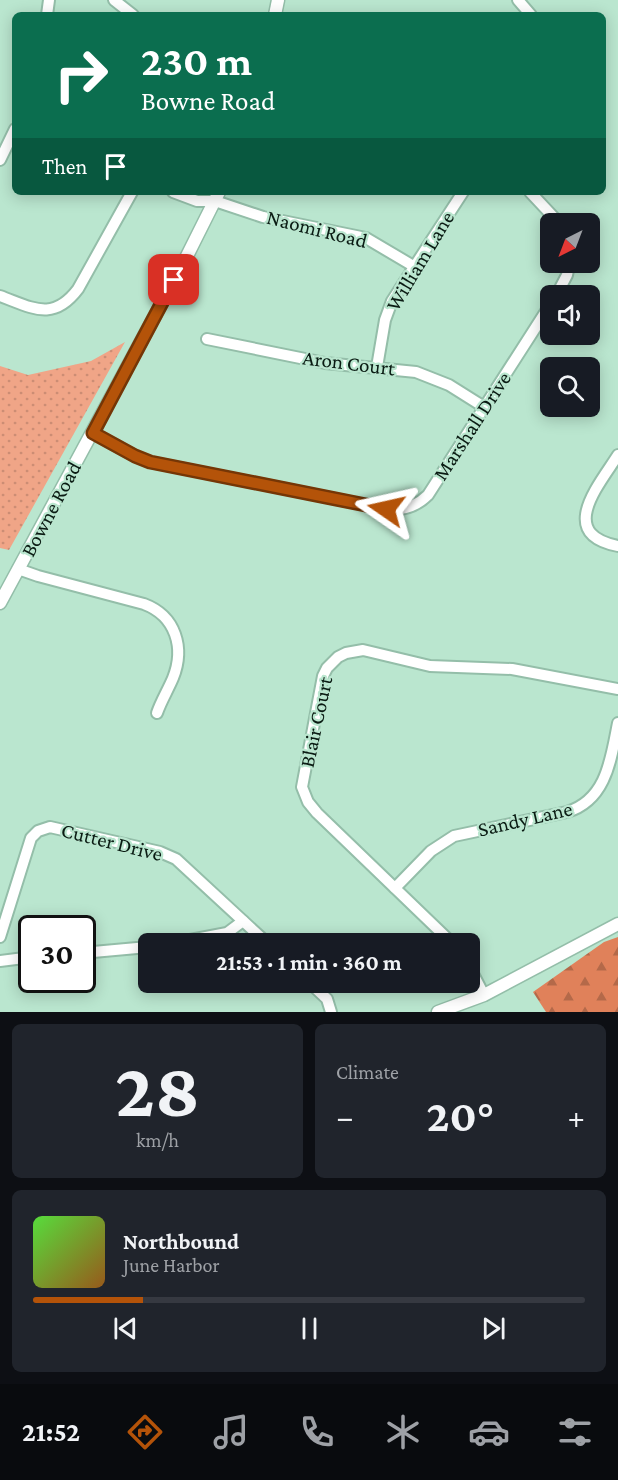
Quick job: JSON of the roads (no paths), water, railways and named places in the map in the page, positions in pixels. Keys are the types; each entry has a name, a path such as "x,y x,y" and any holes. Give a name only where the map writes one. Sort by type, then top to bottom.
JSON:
{"street":[{"path":"114,0 129,12"},
{"path":"518,0 528,12"},
{"path":"0,160 12,135"},
{"path":"0,296 45,311 68,303 130,195"},
{"name":"Naomi Road","path":"181,195 197,201 214,195 263,217 366,238 415,267"},
{"name":"Bowne Road","path":"0,603 93,433 214,195"},
{"name":"William Lane","path":"377,367 387,312 461,195"},
{"path":"533,195 550,213"},
{"name":"Marshall Drive","path":"93,433 150,462 386,509 414,506 428,495 540,320"},
{"name":"Aron Court","path":"207,339 325,363 404,369 430,376 449,385 484,407"},
{"path":"618,456 588,503 585,516 589,528 597,538 618,546"},
{"path":"18,569 144,604 158,610 164,616 177,639 179,654 174,677 157,713"},
{"name":"Blair Court","path":"442,933 316,813 304,794 302,787 306,762 323,676 333,661 346,652 363,650 429,666 512,669 618,689"},
{"name":"Sandy Lane","path":"395,888 430,851 454,836 567,812 584,805 604,782 618,723"},
{"name":"Cutter Drive","path":"0,938 31,838 38,831 50,827 168,855 185,865 256,933"},
{"path":"227,933 243,921"},
{"path":"438,1012 484,995 618,924"},
{"path":"96,952 138,948"},
{"path":"1,957 18,957"},
{"path":"480,987 484,995"},
{"path":"321,993 327,999 331,1012"}]}
